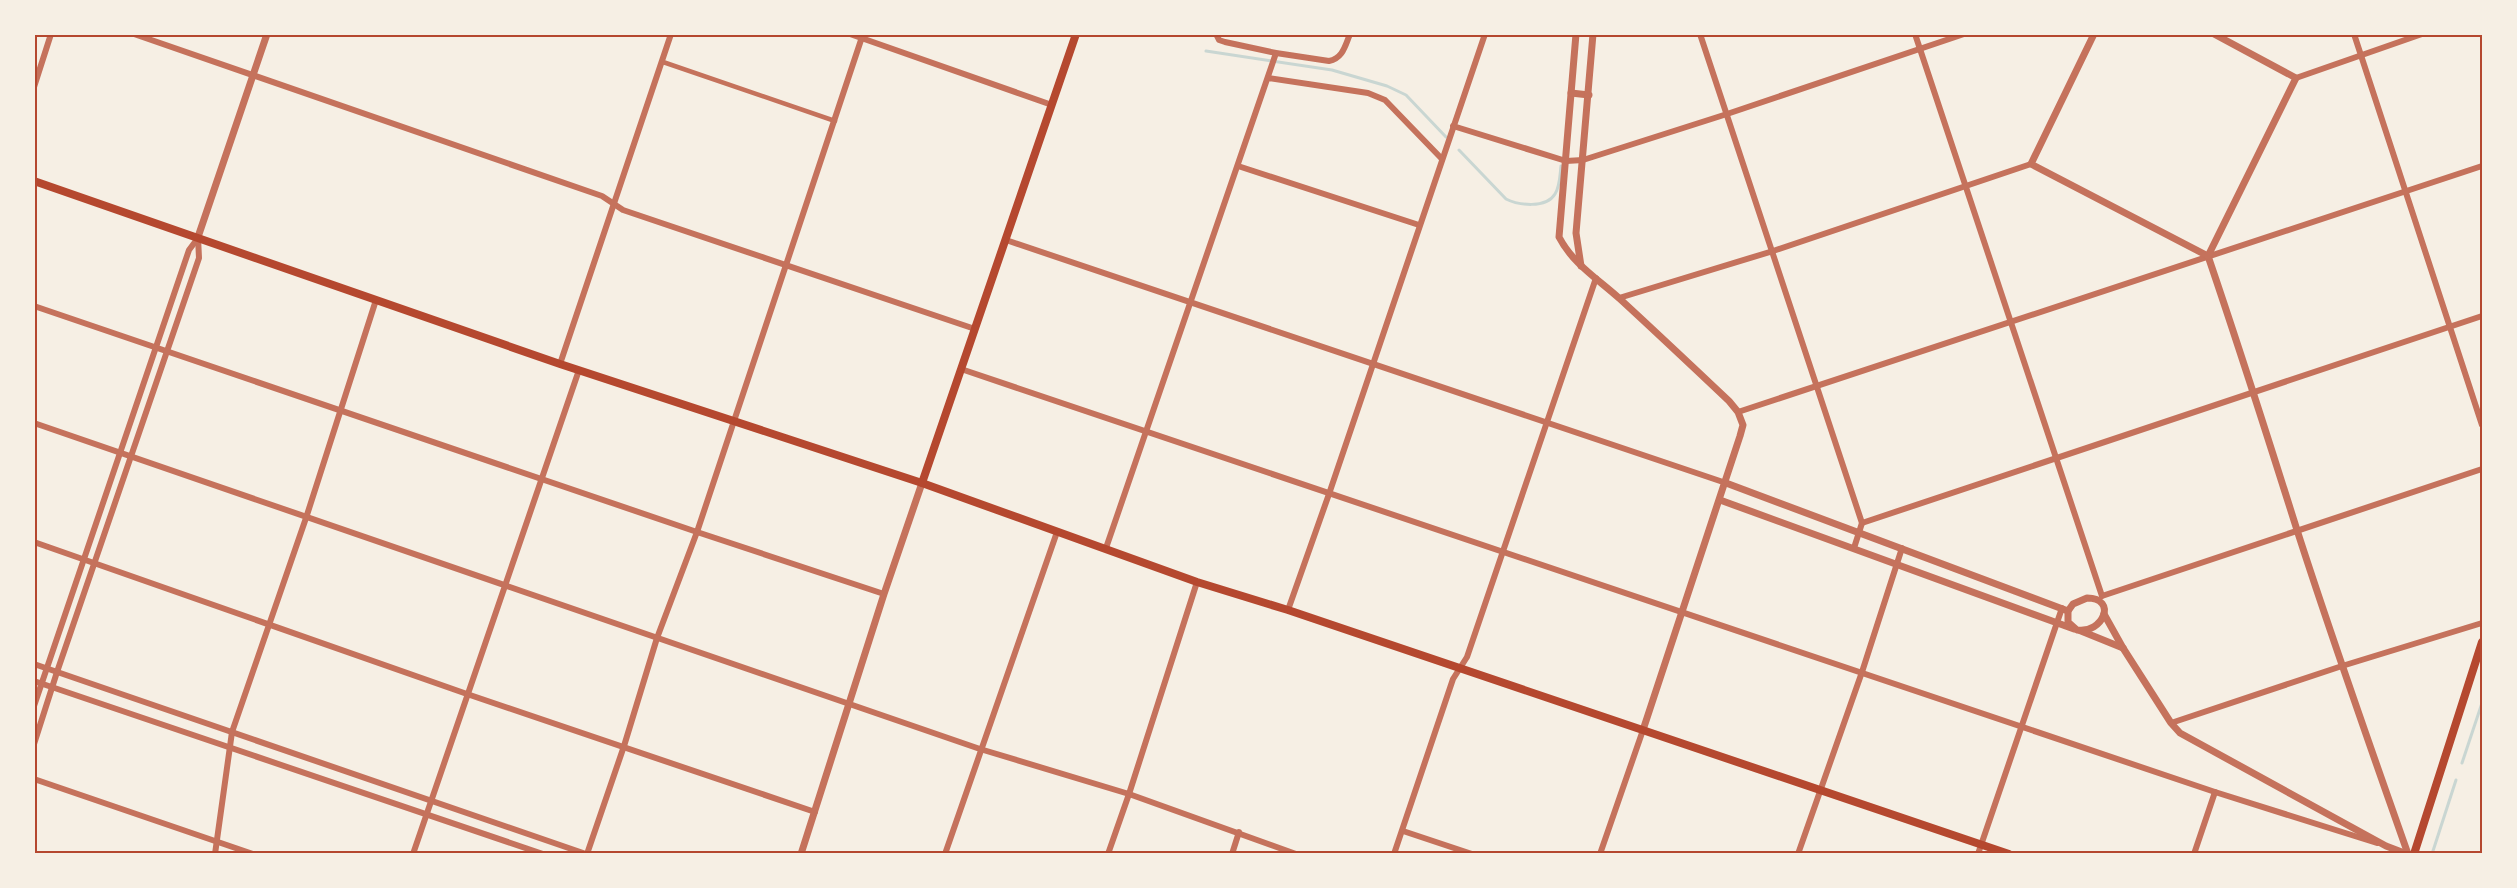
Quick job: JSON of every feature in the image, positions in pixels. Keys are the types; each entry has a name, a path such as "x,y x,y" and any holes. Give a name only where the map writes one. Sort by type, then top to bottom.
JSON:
{"main road":[{"path":"922,483 1076,34"},
{"path":"34,182 733,423 922,483 1197,582 1288,610 2010,854"},
{"path":"2414,854 2482,642"}],"street":[{"path":"34,87 51,34"},
{"path":"135,34 603,195 623,210 975,329"},
{"path":"34,706 155,347 189,250 198,237 267,34"},
{"path":"850,34 1052,105"},
{"path":"1216,36 1224,42 1323,61 1336,60 1344,50 1350,34"},
{"path":"1288,610 1485,34"},
{"path":"1576,34 1558,230 1568,253 1581,268 1596,278 1729,401 1738,412 1743,425 1726,483 1600,854"},
{"path":"1581,268 1576,233 1593,34"},
{"path":"1700,34 1862,523 1854,548"},
{"path":"1915,34 2056,458 2104,614 2123,648 2171,723 2180,733 2386,846"},
{"path":"1453,126 1566,160 1582,160 1964,34"},
{"path":"1618,298 1773,251 2031,164 2094,34"},
{"path":"2214,34 2296,78"},
{"path":"2354,34 2482,425"},
{"path":"2208,256 2296,78 2422,34"},
{"path":"560,364 613,202 663,62 670,35"},
{"path":"34,664 586,854 624,746 657,638 697,532 787,266 862,37"},
{"path":"1106,548 1276,53"},
{"path":"663,62 835,121"},
{"path":"1268,78 1368,93 1385,99 1442,159"},
{"path":"1571,93 1589,95"},
{"path":"2031,164 2208,256 2255,393 2342,666 2408,854"},
{"path":"1238,166 1419,225"},
{"path":"1738,412 2482,166"},
{"path":"34,744 130,456 169,351 199,258 198,237"},
{"path":"1006,240 1726,483 2065,609"},
{"path":"1394,854 1453,679 1467,657 1596,278"},
{"path":"215,854 232,732 271,624 376,300"},
{"path":"34,306 340,412 884,594"},
{"path":"1862,523 2482,316"},
{"path":"961,369 2215,792 2408,854"},
{"path":"412,854 579,370"},
{"path":"34,423 980,749 1129,794 1296,854"},
{"path":"1978,854 2057,623 2065,609 2085,599 2101,599 2297,530 2482,469"},
{"path":"801,854 922,483"},
{"path":"1720,500 1897,563 2123,648"},
{"path":"945,854 1057,532"},
{"path":"34,542 467,694 815,812"},
{"path":"1798,854 1862,672 1902,548"},
{"path":"1108,854 1197,582"},
{"path":"2065,609 2068,622 2077,630"},
{"path":"2077,630 2099,624 2104,614"},
{"path":"2171,723 2482,622"},
{"path":"34,681 543,854"},
{"path":"34,779 253,854"},
{"path":"2194,854 2215,792"},
{"path":"1403,831 1472,854"},
{"path":"1232,854 1239,832"}],"waterway":[{"path":"1206,51 1332,70 1387,86 1406,95 1446,137"},
{"path":"1459,150 1506,199 1517,203 1539,204 1551,199 1558,187 1561,166"},
{"path":"2462,763 2482,703"},
{"path":"2432,854 2456,780"}]}
